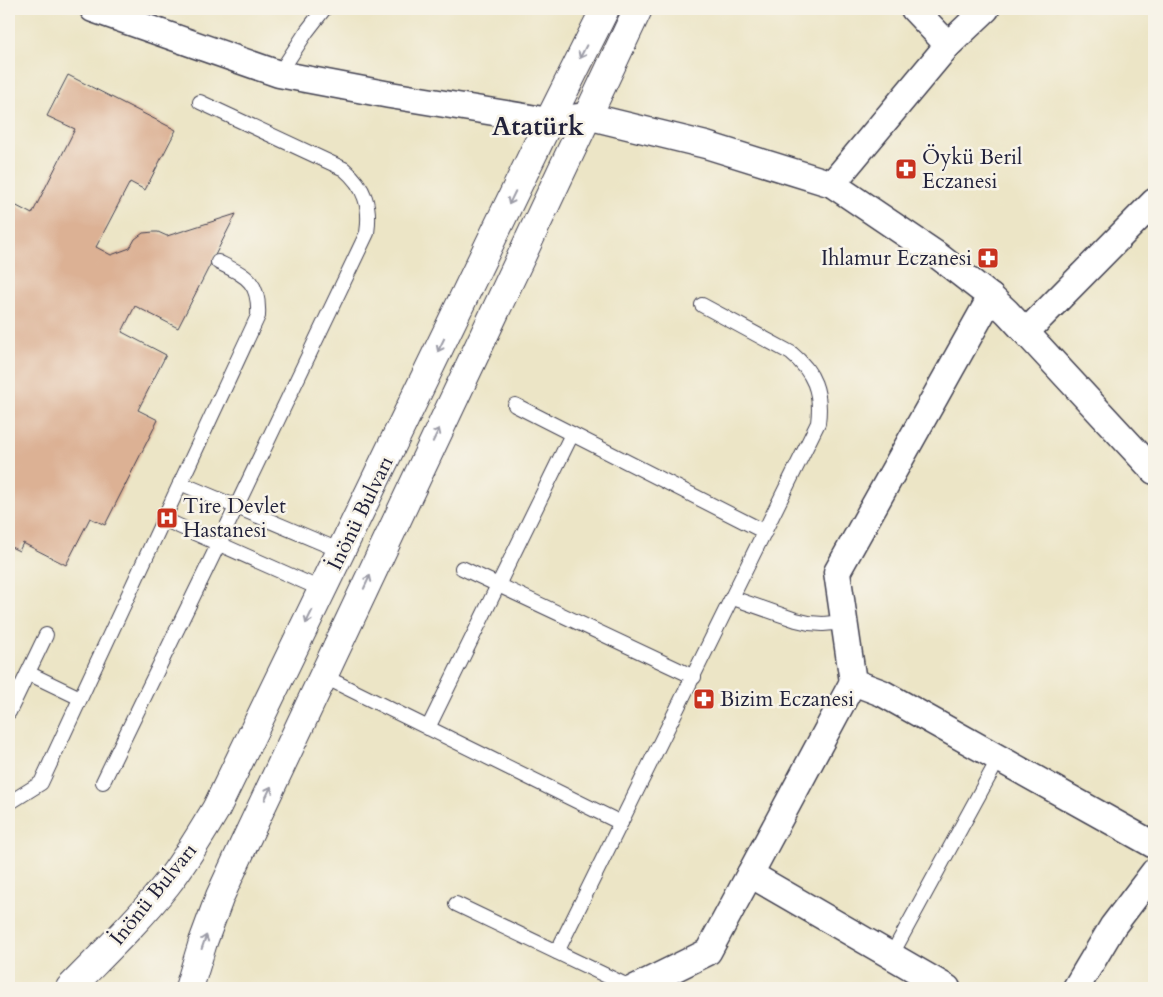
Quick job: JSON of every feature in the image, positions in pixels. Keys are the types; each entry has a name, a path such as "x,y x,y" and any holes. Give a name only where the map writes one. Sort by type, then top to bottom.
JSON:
{"main road":[{"name":"İnönü Bulvarı","path":"70,988 140,916 168,883 216,809 605,9"},
{"name":"İnönü Bulvarı","path":"189,988 220,896 638,9"}],"street":[{"path":"93,9 279,74 390,95 549,121 587,116 706,145 832,184 937,255 991,297 1026,332 1154,471"},
{"path":"914,9 948,45"},
{"path":"832,184 948,45 986,9"},
{"path":"1026,332 1154,202"},
{"path":"634,988 708,952 853,682 837,572 991,297"},
{"path":"853,682 882,693 1154,844"},
{"path":"750,874 947,988"},
{"path":"1076,988 1113,926 1149,889"}],"lane":[{"path":"279,74 324,9"},
{"path":"103,782 366,233 368,221 368,208 365,196 360,186 344,169 200,102"},
{"path":"9,803 41,783 258,316 259,304 251,283 244,275 218,262"},
{"path":"557,952 818,423 820,404 816,384 810,372 801,361 790,352 702,305"},
{"path":"515,406 765,532"},
{"path":"428,728 572,434"},
{"path":"180,483 342,551"},
{"path":"163,519 322,590"},
{"path":"462,568 694,677"},
{"path":"733,598 809,623 829,624 844,622"},
{"path":"9,712 46,635"},
{"path":"28,673 80,698"},
{"path":"323,676 621,823"},
{"path":"891,956 999,758"},
{"path":"456,904 634,988"}],"building":[{"path":"68,75 176,130 145,190 130,182 96,247 111,255 130,248 135,239 143,233 158,232 167,236 236,214 178,328 135,306 122,332 166,355 138,410 158,420 105,525 90,518 66,565 23,543 19,551 9,546 9,202 32,214 75,129 47,116"}],"place":[{"name":"Öykü Beril Eczanesi","path":"906,169"},
{"name":"Ihlamur Eczanesi","path":"988,258"},
{"name":"Tire Devlet Hastanesi","path":"167,518"},
{"name":"Bizim Eczanesi","path":"704,699"}],"district":[{"name":"Atatürk","path":"538,126"}]}
